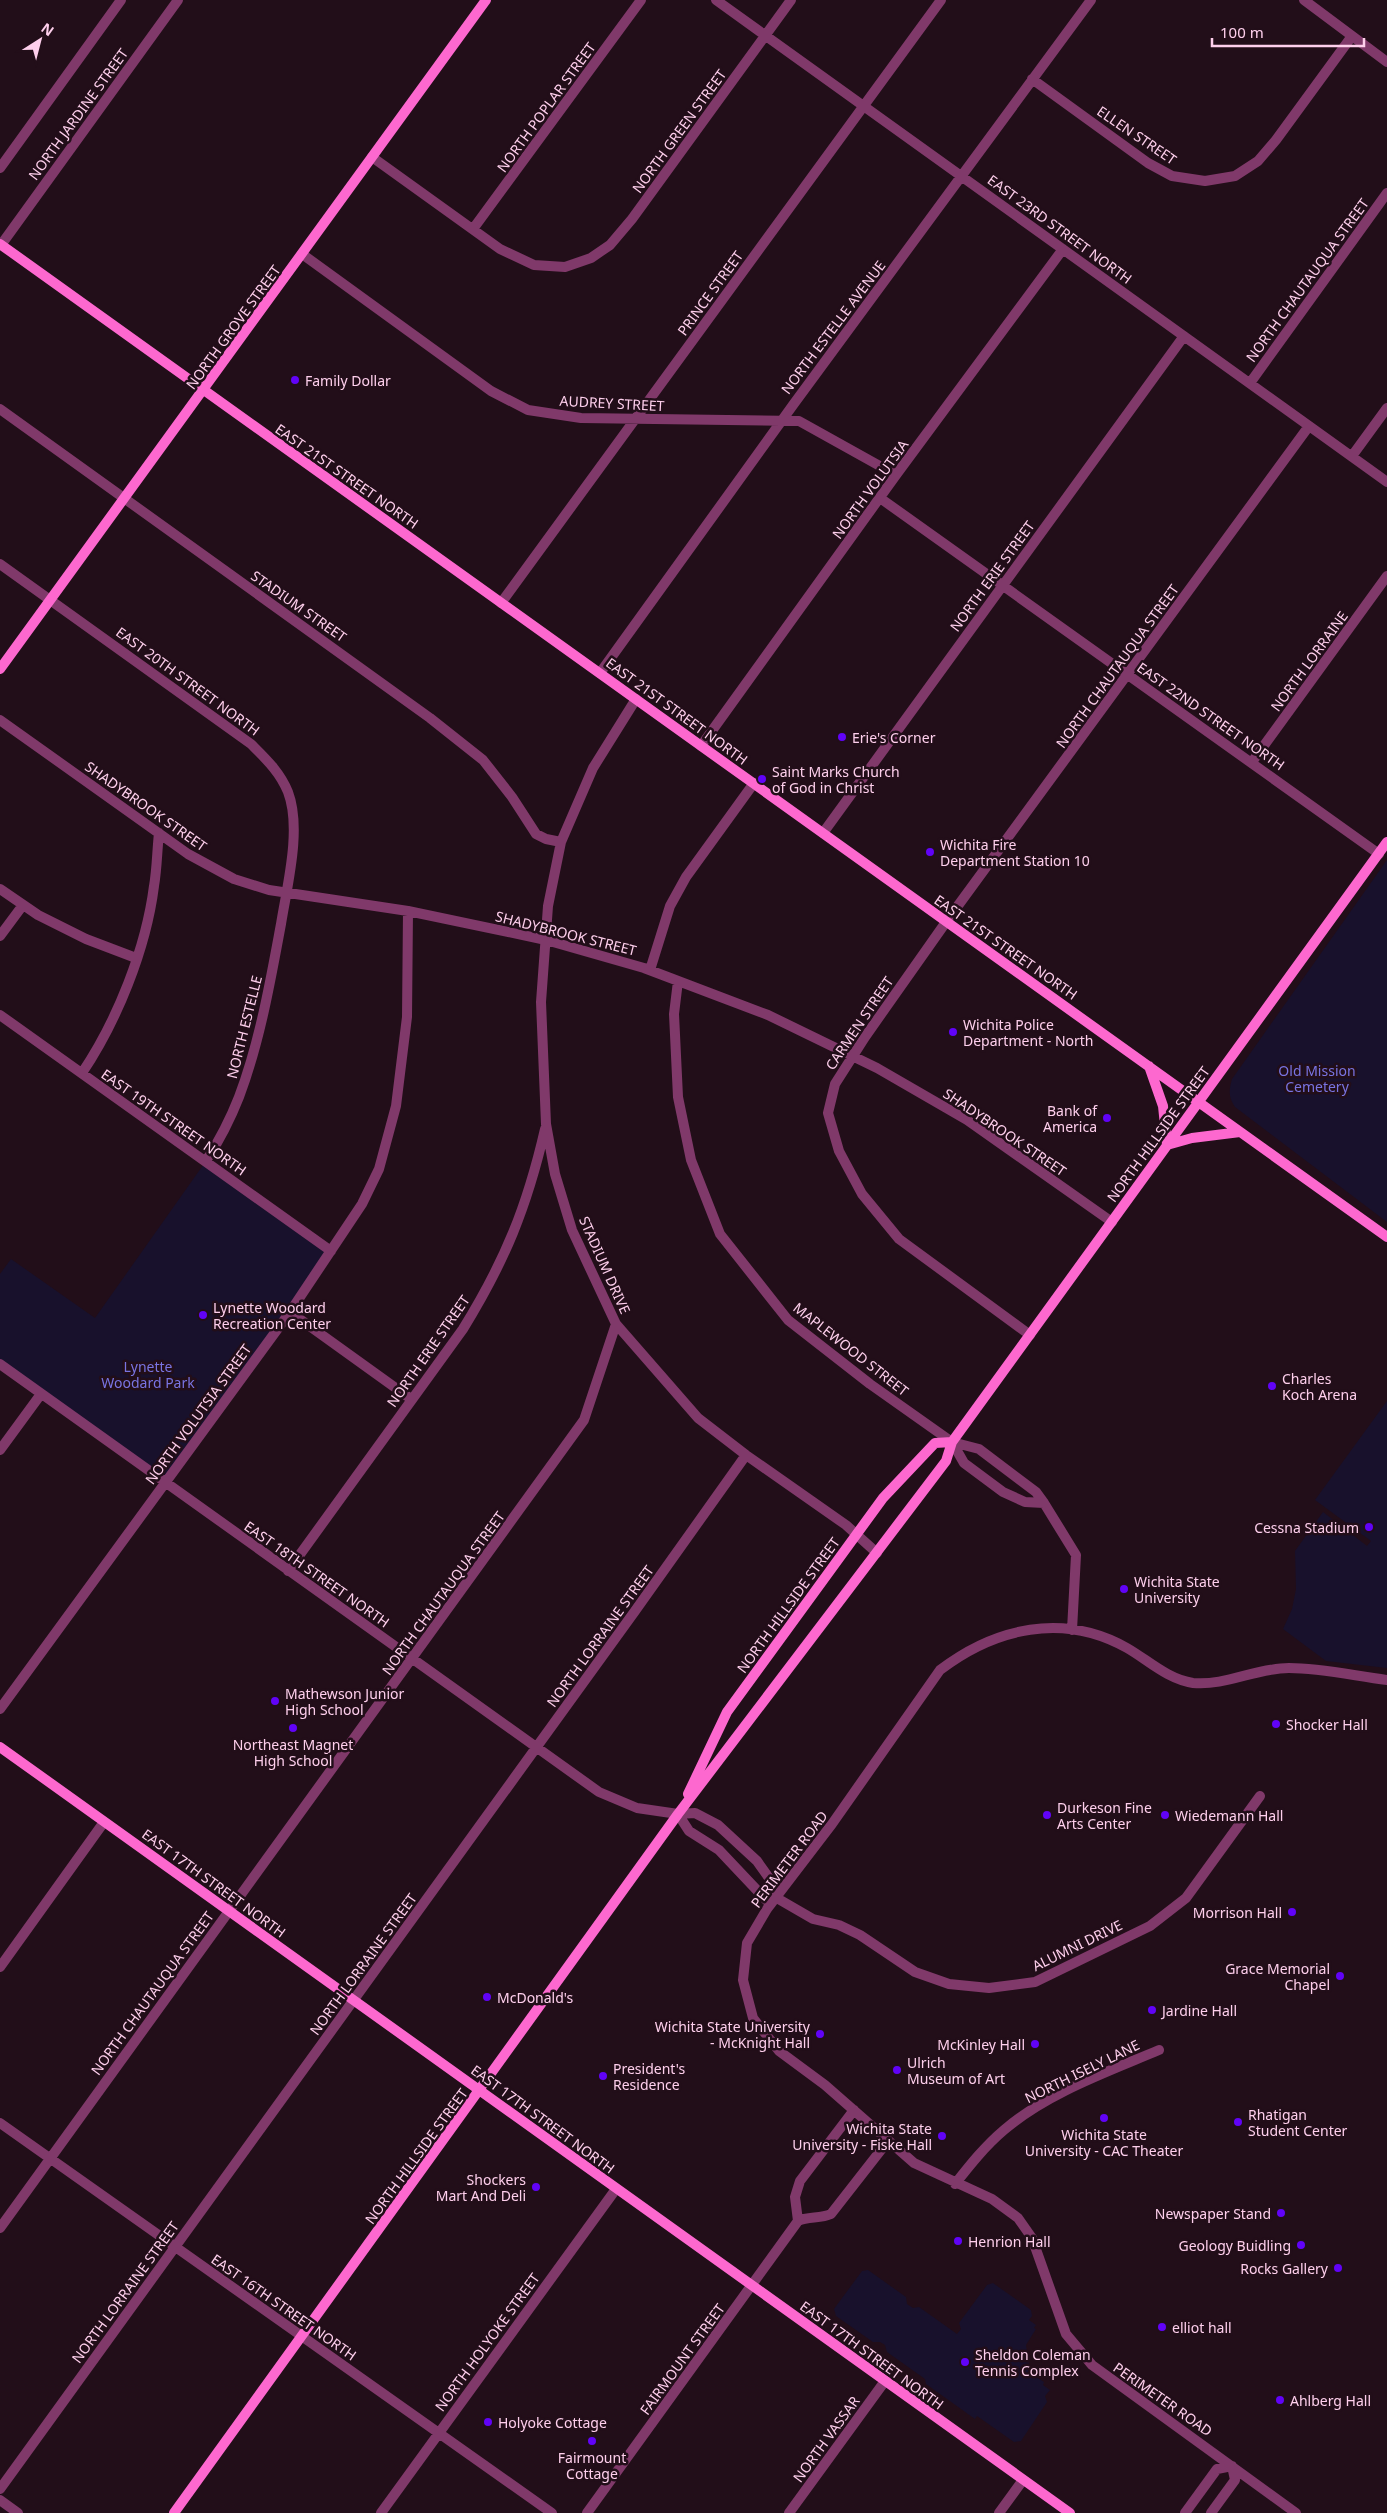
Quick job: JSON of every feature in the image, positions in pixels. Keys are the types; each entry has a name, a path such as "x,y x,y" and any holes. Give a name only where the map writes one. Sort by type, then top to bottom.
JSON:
{"main road":[{"name":"NORTH GROVE STREET","path":"0,669 486,0"},
{"name":"EAST 21ST STREET NORTH","path":"1,244 1387,1236"},
{"name":"NORTH HILLSIDE STREET","path":"174,2513 678,1814 946,1461 952,1442 1387,842"},
{"path":"1149,1065 1163,1106 1167,1145 1192,1138 1240,1132"},
{"name":"NORTH HILLSIDE STREET","path":"678,1814 727,1712 883,1498 935,1443 952,1442"},
{"name":"EAST 17TH STREET NORTH","path":"0,1747 1070,2513"}],"street":[{"path":"0,168 121,0"},
{"name":"NORTH JARDINE STREET","path":"1,244 178,0"},
{"name":"NORTH POPLAR STREET","path":"473,229 641,0"},
{"name":"EAST 23RD STREET NORTH","path":"716,0 1387,482"},
{"name":"NORTH GREEN STREET","path":"473,229 500,249 534,265 564,267 591,258 610,245 632,219 791,0"},
{"name":"PRINCE STREET","path":"501,603 633,419 941,0"},
{"name":"NORTH ESTELLE AVENUE","path":"600,673 781,421 1091,0"},
{"path":"1304,0 1387,62"},
{"name":"ELLEN STREET","path":"1032,79 1148,163 1172,176 1205,181 1235,176 1258,161 1276,140 1352,36"},
{"path":"372,156 473,229"},
{"name":"NORTH CHAUTAUQUA STREET","path":"1250,383 1387,193"},
{"name":"NORTH VOLUTSIA","path":"702,746 896,475 1063,249"},
{"name":"AUDREY STREET","path":"302,254 456,366 511,403 528,410 581,418 799,421 896,475"},
{"name":"NORTH ERIE STREET","path":"823,833 1184,336"},
{"path":"1352,456 1387,408"},
{"name":"STADIUM STREET","path":"0,409 430,718 483,760 512,797 536,834 546,840 561,842"},
{"name":"NORTH CHAUTAUQUA STREET","path":"946,922 1310,426"},
{"name":"EAST 22ND STREET NORTH","path":"880,498 1379,854"},
{"name":"EAST 20TH STREET NORTH","path":"0,564 251,744 275,769 288,792 293,815 292,846 286,893"},
{"name":"NORTH LORRAINE","path":"1252,762 1387,576"},
{"path":"561,842 593,768 636,699"},
{"name":"SHADYBROOK STREET","path":"0,720 188,854 234,879 269,890 408,912 546,940 650,970 768,1015 852,1056 967,1120 1112,1222"},
{"path":"650,970 670,906 686,876 754,783"},
{"path":"82,1074 100,1046 121,1004 136,958 154,888 159,833"},
{"name":"STADIUM DRIVE","path":"561,842 548,906 541,1002 546,1124 555,1174 572,1230 616,1324 698,1418 746,1455 846,1525 877,1553"},
{"path":"0,888 38,915 86,939 136,958"},
{"name":"NORTH ESTELLE","path":"206,1162 225,1130 252,1060 266,1008 286,893"},
{"path":"0,936 23,905"},
{"name":"NORTH VOLUTSIA STREET","path":"0,1709 290,1312 362,1204 379,1169 396,1106 407,1017 408,912"},
{"name":"CARMEN STREET","path":"946,922 852,1056 835,1084 828,1113 838,1151 862,1194 899,1240 1030,1335"},
{"name":"MAPLEWOOD STREET","path":"678,981 674,1014 678,1097 690,1160 720,1234 788,1320 870,1384 952,1442"},
{"name":"EAST 19TH STREET NORTH","path":"0,1015 331,1251"},
{"name":"NORTH ERIE STREET","path":"288,1571 463,1329 487,1290 504,1255 533,1181 546,1124"},
{"path":"290,1312 411,1399"},
{"name":"NORTH CHAUTAUQUA STREET","path":"0,2228 584,1420 616,1324"},
{"name":"EAST 18TH STREET NORTH","path":"0,1364 598,1792 637,1808 678,1814"},
{"path":"0,1450 41,1394"},
{"path":"952,1442 964,1463 1003,1492 1025,1502 1044,1503"},
{"path":"952,1442 979,1449 1036,1492 1044,1503 1076,1555 1072,1630"},
{"name":"NORTH LORRAINE STREET","path":"0,2489 746,1455"},
{"name":"PERIMETER ROAD","path":"1296,2513 1084,2357 1066,2334 1059,2321 1032,2238 1018,2218 992,2199 914,2163 825,2085 779,2051 753,2018 743,1980 748,1943 775,1898 832,1824 940,1670 964,1652 987,1640 1041,1627 1072,1630 1114,1640 1164,1673 1191,1682 1214,1684 1249,1674 1289,1668 1387,1680"},
{"name":"ALUMNI DRIVE","path":"775,1898 758,1861 718,1825 695,1813 678,1814 689,1831 719,1850 775,1898 814,1919 839,1925 860,1935 916,1972 948,1984 989,1988 1035,1982 1150,1926 1186,1898 1260,1796"},
{"path":"0,1967 104,1822"},
{"name":"NORTH ISELY LANE","path":"956,2184 976,2158 1003,2130 1022,2116 1070,2089 1159,2050"},
{"path":"854,2110 800,2181 795,2197 798,2221 823,2218 831,2214 888,2141"},
{"name":"EAST 16TH STREET NORTH","path":"0,2123 552,2513"},
{"name":"NORTH HOLYOKE STREET","path":"381,2513 616,2189"},
{"name":"FAIRMOUNT STREET","path":"587,2513 798,2221"},
{"name":"NORTH VASSAR","path":"789,2513 885,2381"},
{"path":"1185,2513 1217,2469 1232,2466 1235,2480 1211,2513"},
{"path":"999,2513 1023,2480"},
{"path":"0,2500 18,2513"}],"green space":[{"name":"Old Mission Cemetery","path":"1387,860 1387,1222 1235,1107 1231,1100 1230,1087 1232,1079"},
{"name":"Lynette Woodard Park","path":"206,1161 331,1251 165,1483 0,1364 0,1274 11,1259 95,1318"},
{"name":"Cessna Stadium","path":"1387,1401 1387,1668 1326,1661 1283,1629 1292,1609 1296,1589 1295,1551 1323,1512 1367,1546 1371,1541 1315,1500"},
{"name":"Sheldon Coleman Tennis Complex","path":"868,2270 906,2297 907,2304 913,2308 919,2307 957,2334 961,2329 959,2323 987,2285 993,2283 1031,2310 1032,2316 1029,2320 1036,2325 1034,2328 1036,2329 1026,2345 1030,2373 1044,2382 1043,2385 1050,2390 1045,2396 1047,2402 1021,2441 1014,2442 977,2416 975,2419 926,2384 925,2379 887,2352 885,2345 880,2342 873,2342 836,2316 834,2309 862,2271"}],"place":[{"name":"Family Dollar","path":"295,380"},
{"name":"Erie's Corner","path":"842,737"},
{"name":"Saint Marks Church of God in Christ","path":"762,779"},
{"name":"Wichita Fire Department Station 10","path":"930,852"},
{"name":"Wichita Police Department - North","path":"953,1032"},
{"name":"Bank of America","path":"1107,1118"},
{"name":"Lynette Woodard Recreation Center","path":"203,1315"},
{"name":"Charles Koch Arena","path":"1272,1386"},
{"name":"Cessna Stadium","path":"1369,1527"},
{"name":"Wichita State University","path":"1124,1589"},
{"name":"Mathewson Junior High School","path":"275,1701"},
{"name":"Shocker Hall","path":"1276,1724"},
{"name":"Northeast Magnet High School","path":"293,1728"},
{"name":"Durkeson Fine Arts Center","path":"1047,1815"},
{"name":"Wiedemann Hall","path":"1165,1815"},
{"name":"Morrison Hall","path":"1292,1912"},
{"name":"Grace Memorial Chapel","path":"1340,1976"},
{"name":"McDonald's","path":"487,1997"},
{"name":"Jardine Hall","path":"1152,2010"},
{"name":"Wichita State University - McKnight Hall","path":"820,2034"},
{"name":"McKinley Hall","path":"1035,2044"},
{"name":"Ulrich Museum of Art","path":"897,2070"},
{"name":"President's Residence","path":"603,2076"},
{"name":"Wichita State University - CAC Theater","path":"1104,2118"},
{"name":"Rhatigan Student Center","path":"1238,2122"},
{"name":"Wichita State University - Fiske Hall","path":"942,2136"},
{"name":"Shockers Mart And Deli","path":"536,2187"},
{"name":"Newspaper Stand","path":"1281,2213"},
{"name":"Henrion Hall","path":"958,2241"},
{"name":"Geology Buidling","path":"1301,2245"},
{"name":"Rocks Gallery","path":"1338,2268"},
{"name":"elliot hall","path":"1162,2327"},
{"name":"Sheldon Coleman Tennis Complex","path":"965,2362"},
{"name":"Ahlberg Hall","path":"1280,2400"},
{"name":"Holyoke Cottage","path":"488,2422"},
{"name":"Fairmount Cottage","path":"592,2441"}]}
